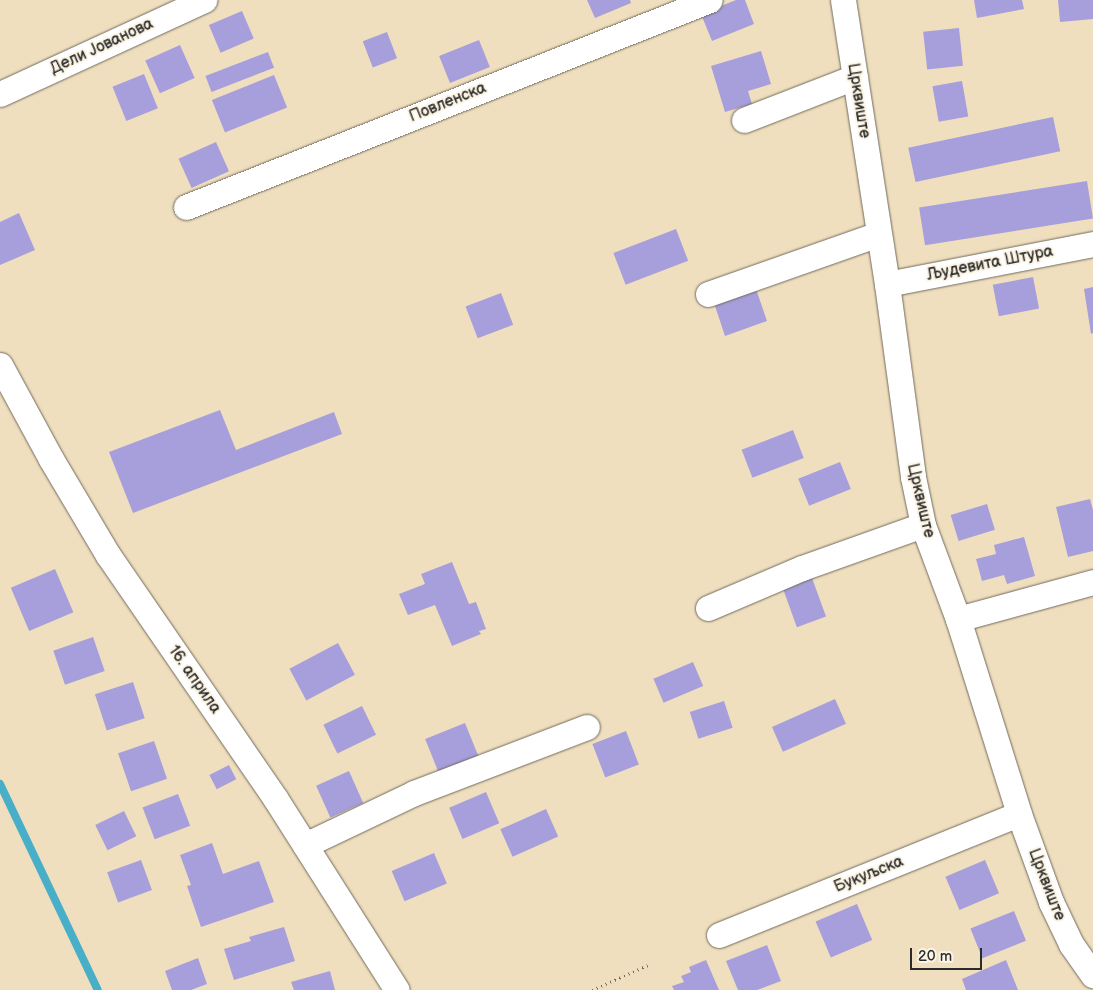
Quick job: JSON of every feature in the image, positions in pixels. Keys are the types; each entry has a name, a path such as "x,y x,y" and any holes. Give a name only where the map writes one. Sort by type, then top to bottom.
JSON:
{"street":[{"name":"Дели Јованова","path":"0,94 204,0"},
{"name":"Повленска","path":"186,207 710,0"},
{"name":"Црквиште","path":"843,0 887,284 913,477 923,525 958,620 1019,814 1062,927 1093,974"},
{"path":"744,120 854,77"},
{"path":"708,294 878,234"},
{"name":"Људевита Штура","path":"887,284 1093,244"},
{"name":"16. априла","path":"0,365 51,459 108,555 305,845 396,990"},
{"path":"708,608 802,568 923,525"},
{"path":"958,620 1093,582"},
{"path":"305,845 414,793 587,727"},
{"name":"Букуљска","path":"719,935 1019,814"}],"path":[{"path":"592,990 648,965"}],"building":[{"path":"587,0 630,0 631,3 595,18"},
{"path":"736,0 745,0 754,24 712,41 701,14"},
{"path":"974,0 1022,0 1024,9 977,18"},
{"path":"1058,0 1093,0 1093,19 1060,22"},
{"path":"242,11 254,39 221,53 209,25"},
{"path":"959,28 963,66 927,70 923,32"},
{"path":"387,32 397,58 373,67 363,41"},
{"path":"479,40 490,67 450,83 439,56"},
{"path":"180,45 195,78 160,93 145,60"},
{"path":"761,51 771,84 748,91 752,104 725,112 711,66"},
{"path":"268,52 274,68 212,92 205,76"},
{"path":"144,74 158,108 126,121 112,87"},
{"path":"274,75 287,107 225,133 212,100"},
{"path":"962,81 968,116 939,122 932,86"},
{"path":"1053,117 1060,151 916,182 908,148"},
{"path":"216,142 229,171 192,188 179,159"},
{"path":"1087,181 1093,219 925,245 919,208"},
{"path":"19,213 35,250 0,265 0,222"},
{"path":"676,229 688,261 626,285 613,253"},
{"path":"1033,277 1039,308 999,316 993,285"},
{"path":"1093,287 1093,333 1091,334 1084,289"},
{"path":"756,289 767,321 725,336 712,297"},
{"path":"501,293 513,325 478,338 466,307"},
{"path":"220,410 236,450 334,412 342,434 133,513 109,452"},
{"path":"793,430 804,458 752,478 742,450"},
{"path":"840,462 851,489 809,506 798,479"},
{"path":"1090,499 1093,510 1093,551 1068,557 1056,507"},
{"path":"987,504 995,530 959,541 951,515"},
{"path":"1024,537 1035,576 1007,584 1004,575 982,581 976,559 996,554 994,545"},
{"path":"452,562 469,604 476,602 486,629 479,631 481,634 452,646 435,605 408,615 399,594 425,584 421,574"},
{"path":"55,569 73,612 29,631 11,588"},
{"path":"812,578 826,617 797,627 783,589"},
{"path":"93,637 105,671 65,685 53,651"},
{"path":"338,643 355,675 306,701 289,669"},
{"path":"693,662 703,686 664,703 653,679"},
{"path":"133,682 145,718 107,731 95,694"},
{"path":"835,699 846,724 783,752 772,727"},
{"path":"724,701 733,728 698,739 690,712"},
{"path":"362,706 376,735 337,754 323,725"},
{"path":"465,723 479,757 439,773 425,739"},
{"path":"626,731 639,765 605,778 592,744"},
{"path":"154,741 167,779 131,791 118,753"},
{"path":"229,765 236,779 217,789 209,775"},
{"path":"349,771 363,803 330,818 316,786"},
{"path":"486,792 499,823 462,839 449,808"},
{"path":"178,794 190,826 155,839 143,808"},
{"path":"546,809 558,836 513,857 500,829"},
{"path":"124,811 136,836 108,850 95,825"},
{"path":"212,843 223,874 259,861 274,902 201,927 187,886 191,885 180,855"},
{"path":"434,853 447,883 405,901 392,871"},
{"path":"141,860 152,890 118,902 107,872"},
{"path":"985,860 999,893 959,910 945,877"},
{"path":"857,904 872,940 831,957 816,922"},
{"path":"1014,911 1026,941 982,958 970,929"},
{"path":"284,927 295,961 234,980 224,949 251,941 249,937"},
{"path":"767,945 781,981 757,990 738,990 726,961"},
{"path":"198,958 207,984 191,990 172,990 165,971"},
{"path":"706,960 719,990 674,990 672,986 684,982 681,976 691,972 689,967"},
{"path":"1006,960 1018,990 966,990 962,979"},
{"path":"330,971 335,990 294,990 291,982"}],"waterway":[{"path":"0,784 98,990"}]}
